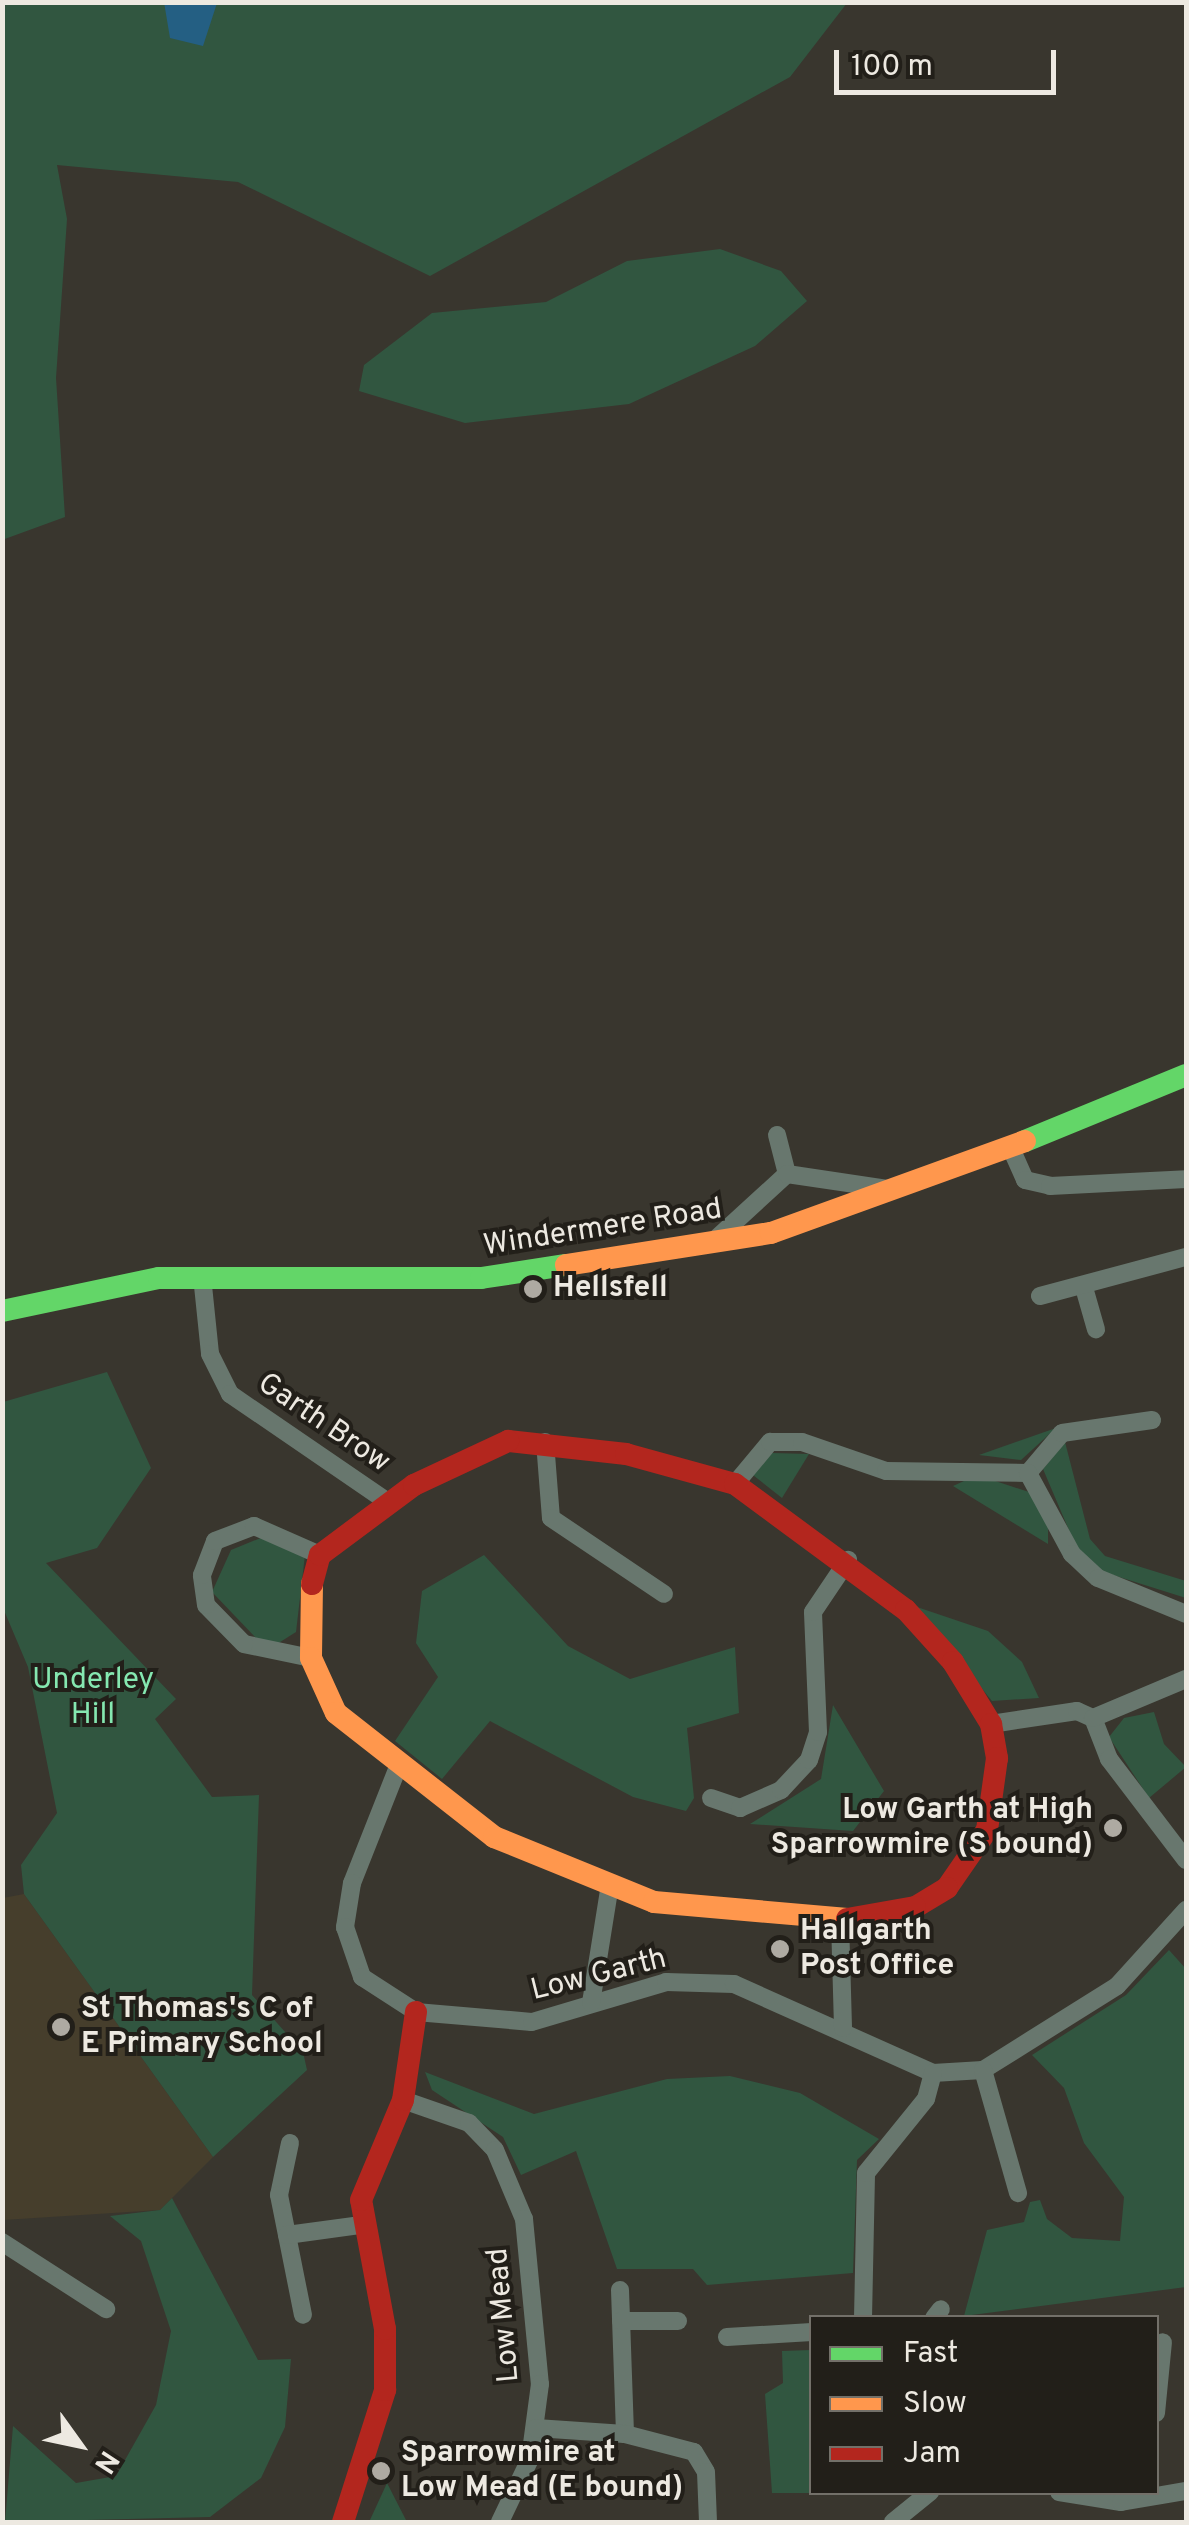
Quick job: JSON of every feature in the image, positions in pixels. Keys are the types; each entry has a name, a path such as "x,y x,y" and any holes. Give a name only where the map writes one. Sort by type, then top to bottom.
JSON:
{"main road":[{"name":"Windermere Road","path":"2,1311 202,1276 418,1282 713,1243 904,1191 1186,1075"},
{"path":"545,1442 735,1484 848,1560 954,1662 991,1724 997,1796 971,1862 915,1908 840,1920 680,1908 494,1836 398,1767 336,1713 311,1658 308,1596 320,1555 388,1503 475,1450 545,1442"},
{"path":"344,2522 386,2390 385,2329 361,2225 368,2174 403,2100 416,2012"}],"street":[{"path":"777,1135 786,1174"},
{"path":"1010,1146 1025,1180 1050,1186 1186,1179"},
{"path":"786,1174 904,1191"},
{"path":"713,1243 786,1174"},
{"path":"1040,1296 1085,1290 1107,1272 1186,1256"},
{"name":"Garth Brow","path":"202,1276 210,1354 230,1394 388,1503"},
{"path":"1085,1290 1096,1329"},
{"path":"735,1484 770,1442 802,1442 886,1471 1028,1472 1062,1433 1152,1420"},
{"path":"545,1442 551,1518 664,1594"},
{"path":"1028,1472 1072,1554 1098,1578 1186,1614"},
{"path":"311,1658 244,1644 206,1605 202,1576 215,1541 254,1526 320,1555"},
{"path":"711,1798 740,1808 781,1790 810,1760 818,1732 813,1612 848,1560"},
{"path":"1093,1718 1186,1680"},
{"path":"991,1724 1077,1711 1093,1718 1109,1759 1184,1852"},
{"name":"Low Garth","path":"398,1767 352,1882 345,1927 362,1977 416,2012 532,2022 666,1982 734,1984 843,2028 933,2073 984,2070 1117,1986 1186,1910"},
{"path":"591,2004 610,1884"},
{"path":"840,1920 843,2028"},
{"path":"984,2070 1018,2194"},
{"path":"863,2315 866,2172 926,2099 933,2073"},
{"name":"Low Mead","path":"403,2100 469,2123 495,2150 524,2220 539,2338 536,2428 502,2522"},
{"path":"290,2143 279,2195 304,2315"},
{"path":"287,2235 361,2225"},
{"path":"2,2242 106,2308"},
{"path":"620,2290 625,2434"},
{"path":"621,2321 678,2321"},
{"path":"727,2337 809,2332"},
{"path":"1159,2383 1163,2342"},
{"path":"536,2428 625,2434 694,2452 706,2472 708,2522"},
{"path":"1159,2495 1186,2491"},
{"path":"893,2522 926,2495"}],"shaded area":[{"name":"St Thomas's C of E Primary School","path":"24,1894 213,2157 160,2210 3,2220 3,1898"}],"green space":[{"path":"3,3 847,3 790,77 430,276 238,182 57,165 67,219 56,378 65,517 2,540"},
{"path":"720,249 781,271 807,301 755,346 629,404 465,423 359,391 364,365 432,313 546,302 627,261"},
{"name":"Underley Hill","path":"107,1372 151,1468 97,1548 46,1563 176,1699 155,1719 212,1797 259,1795 252,1995 303,2052 307,2070 213,2157 24,1894 21,1865 57,1813 28,1667 3,1608 3,1402"},
{"path":"1056,1428 1021,1460 979,1455"},
{"path":"1065,1442 1090,1539 1105,1556 1186,1581 1186,1598 1097,1570 1077,1549 1043,1469"},
{"path":"772,1453 809,1454 782,1498 753,1475"},
{"path":"977,1475 1029,1492 1048,1521 1048,1544 953,1486"},
{"path":"263,1537 305,1555 296,1632 277,1644 256,1638 212,1592 231,1550"},
{"path":"484,1555 568,1646 630,1679 735,1647 739,1713 687,1728 694,1798 686,1811 633,1797 490,1721 442,1779 395,1741 438,1677 416,1643 422,1591"},
{"path":"914,1606 988,1631 1022,1662 1039,1698 992,1701"},
{"path":"833,1705 884,1791 853,1831 750,1824 821,1779"},
{"path":"1154,1712 1164,1744 1186,1767 1149,1798 1109,1737 1124,1718"},
{"path":"1169,1950 1186,1969 1186,2287 964,2315 987,2230 1024,2222 1030,2202 1040,2200 1047,2219 1072,2238 1120,2241 1124,2197 1084,2143 1064,2088 1032,2055 1126,1995"},
{"path":"425,2072 534,2114 667,2079 730,2076 800,2093 879,2139 857,2160 853,2273 707,2285 693,2269 617,2269 576,2151 521,2175 503,2137 432,2090"},
{"path":"172,2198 258,2360 291,2359 285,2427 261,2478 210,2517 5,2522 13,2426 76,2483 116,2476 156,2405 171,2331 141,2241 110,2216 160,2210"},
{"path":"809,2350 809,2493 772,2493 765,2394 783,2383 782,2351"},
{"path":"387,2483 407,2522 370,2520"}],"water":[{"path":"164,2 217,3 203,46 170,38"}],"traffic: fast":[{"path":"1025,1141 1186,1075"},
{"path":"2,1311 159,1278 481,1278 566,1265"}],"traffic: slow":[{"path":"566,1265 771,1233 1025,1141"},
{"path":"312,1584 311,1658 336,1713 494,1837 654,1902 847,1919"}],"traffic: jam":[{"path":"508,1441 626,1454 735,1484 906,1610 953,1662 991,1724 997,1758 987,1830 947,1888 915,1907 847,1919"},
{"path":"312,1584 320,1555 414,1485 508,1441"},
{"path":"343,2522 385,2390 385,2329 361,2200 403,2100 416,2012"}],"place":[{"name":"Hellsfell","path":"533,1289"},
{"name":"Low Garth at High Sparrowmire (S bound)","path":"1113,1828"},
{"name":"Hallgarth Post Office","path":"780,1949"},
{"name":"St Thomas's C of E Primary School","path":"61,2027"},
{"name":"Sparrowmire at Low Mead (E bound)","path":"381,2471"}]}
